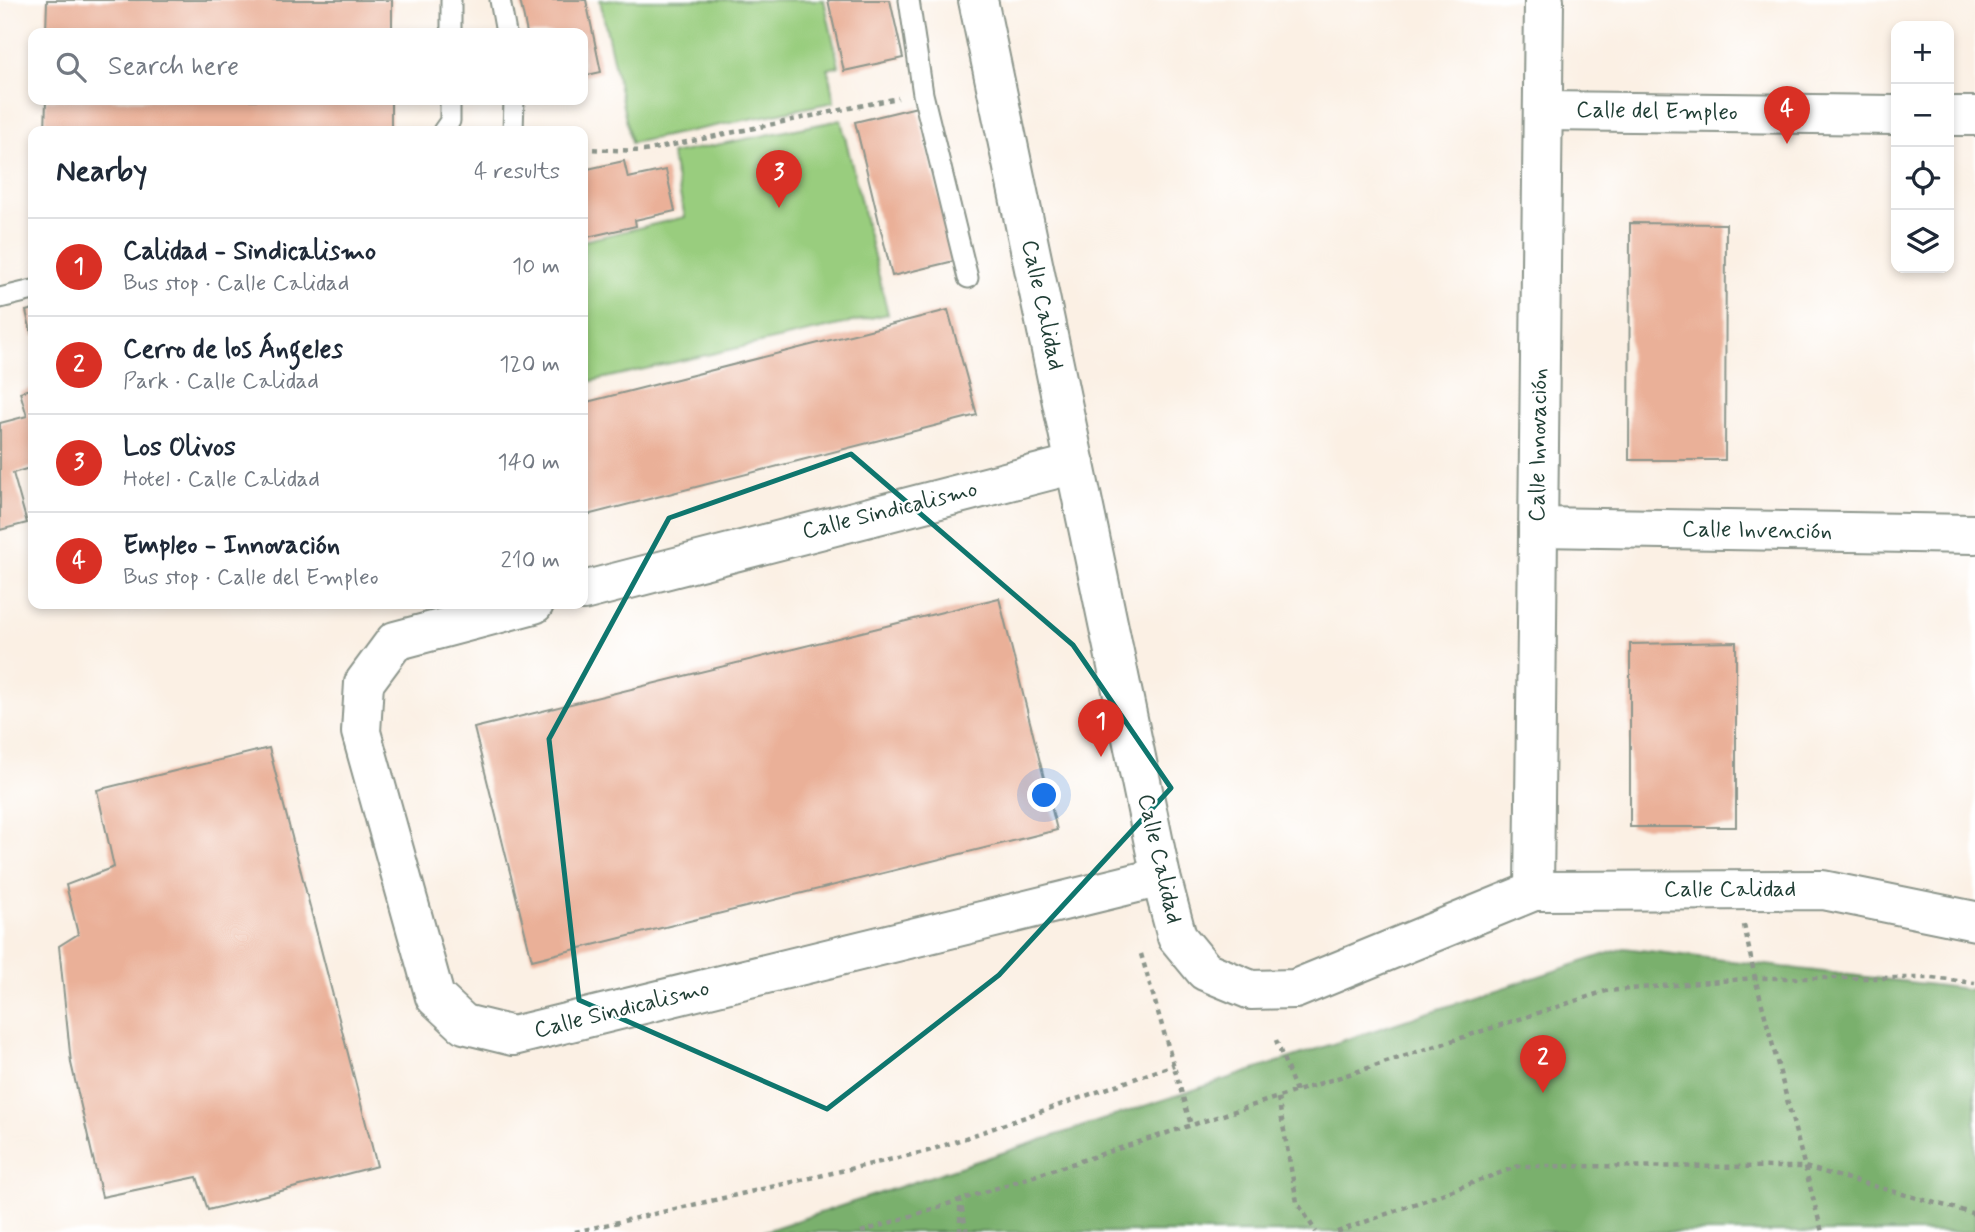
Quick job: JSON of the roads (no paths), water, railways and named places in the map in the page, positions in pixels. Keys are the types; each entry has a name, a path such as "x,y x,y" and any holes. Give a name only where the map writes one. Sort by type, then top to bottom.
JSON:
{"street":[{"name":"Calle Calidad","path":"978,0 1161,877 1177,937 1205,971 1251,990 1295,989 1534,891 1824,890 1975,921"},
{"name":"Calle Innovación","path":"1534,891 1544,0"},
{"name":"Calle del Empleo","path":"1543,111 1891,115"},
{"path":"1954,116 1975,116"},
{"name":"Calle Sindicalismo","path":"588,590 1075,464"},
{"name":"Calle Invención","path":"1538,527 1975,534"},
{"name":"Calle Sindicalismo","path":"515,609 395,640 364,683 361,732 435,997 464,1024 513,1036 1161,877"}],"lane":[{"path":"451,0 451,28"},
{"path":"500,0 505,28"},
{"path":"908,0 923,94 968,278"},
{"path":"446,126 450,121 450,105"},
{"path":"513,126 514,105"},
{"path":"0,298 28,291"}],"place":[{"name":"Empleo - Innovación","path":"1787,144"},
{"name":"Los Olivos","path":"779,208"},
{"name":"Calidad - Sindicalismo","path":"1101,757"},
{"name":"Cerro de los Ángeles","path":"1543,1093"}]}
